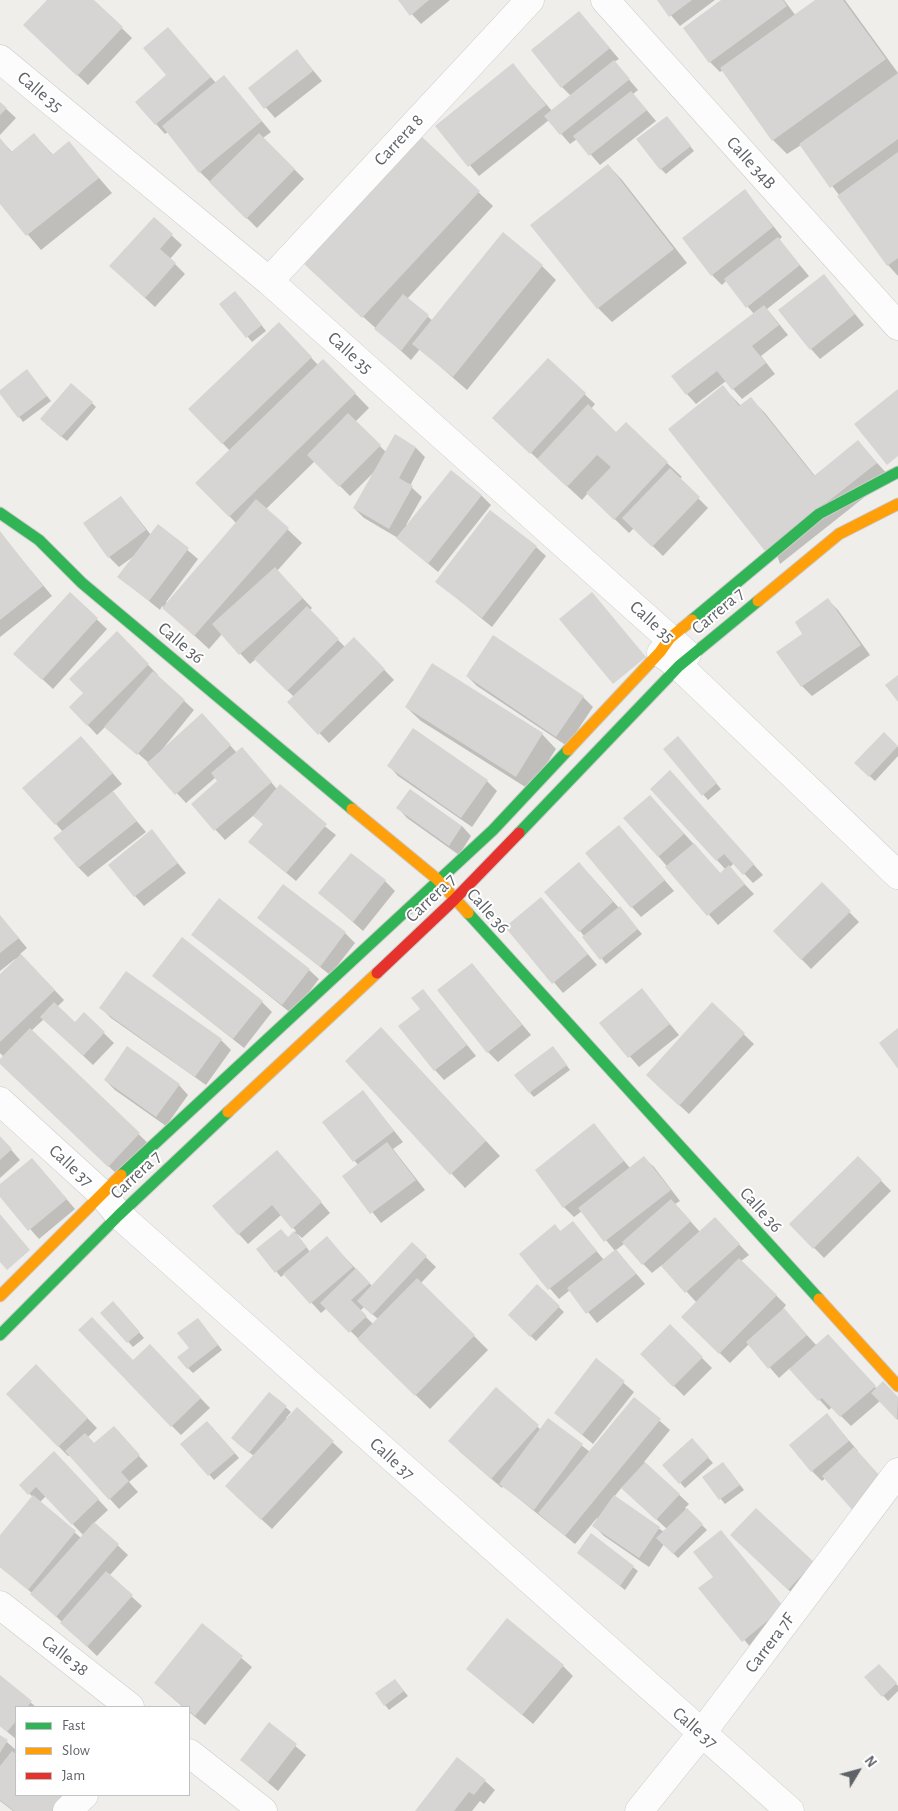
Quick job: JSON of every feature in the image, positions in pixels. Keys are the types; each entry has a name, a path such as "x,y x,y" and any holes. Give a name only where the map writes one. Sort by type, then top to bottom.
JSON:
{"street":[{"name":"Carrera 8","path":"269,281 530,0"},
{"name":"Calle 34B","path":"605,0 898,326"},
{"name":"Calle 35","path":"0,59 269,281 675,653 898,874"},
{"name":"Carrera 7","path":"0,1296 101,1193 437,879 493,830 819,514 898,472"},
{"name":"Carrera 7","path":"0,1335 119,1215 454,900 675,653 839,534 898,504"},
{"name":"Calle 36","path":"0,512 39,540 82,583 437,879 454,900 898,1386"},
{"name":"Calle 37","path":"0,1101 101,1193 119,1215 701,1734 790,1811"},
{"name":"Carrera 7F","path":"639,1811 701,1734 898,1472"},
{"name":"Calle 38","path":"0,1605 129,1706"},
{"path":"190,1754 263,1811"},
{"path":"67,1811 83,1796"}],"building":[{"path":"47,0 94,0 123,27 77,76 23,25"},
{"path":"398,0 429,0 410,16"},
{"path":"657,0 692,0 669,17"},
{"path":"721,0 783,0 787,6 709,63 683,28"},
{"path":"815,0 843,0 886,59 772,141 720,68"},
{"path":"579,11 610,48 561,88 531,50"},
{"path":"168,27 211,77 155,125 135,102 166,75 143,48"},
{"path":"297,49 313,71 264,109 248,88"},
{"path":"614,60 630,79 560,135 544,116"},
{"path":"513,63 546,105 468,167 435,126"},
{"path":"898,73 898,139 830,188 799,144"},
{"path":"224,75 262,121 199,173 162,126"},
{"path":"631,91 647,110 589,156 573,136"},
{"path":"0,102 7,108 0,115"},
{"path":"667,116 691,146 660,170 636,139"},
{"path":"34,133 52,155 69,141 99,178 26,236 0,204 0,138 11,152"},
{"path":"259,133 295,169 246,219 209,182"},
{"path":"422,137 480,191 362,318 303,263"},
{"path":"898,152 898,258 887,266 837,196"},
{"path":"608,164 674,249 597,309 530,225"},
{"path":"745,189 773,227 711,276 682,238"},
{"path":"154,217 173,234 160,249 176,263 145,298 109,266"},
{"path":"503,232 543,265 453,377 412,344"},
{"path":"778,237 800,265 746,308 724,279"},
{"path":"824,274 855,314 810,350 778,310"},
{"path":"235,291 262,325 246,338 219,304"},
{"path":"403,294 429,315 401,351 374,329"},
{"path":"764,305 779,325 752,346 766,363 732,390 717,371 686,395 671,376"},
{"path":"279,322 312,357 222,444 188,409"},
{"path":"548,358 586,393 530,454 492,418"},
{"path":"323,359 356,393 229,517 195,483"},
{"path":"27,369 47,396 18,418 0,394 0,390"},
{"path":"71,383 93,402 61,437 40,419"},
{"path":"723,385 739,406 751,397 814,476 858,440 877,463 765,551 668,429"},
{"path":"898,389 898,456 887,465 854,424"},
{"path":"588,404 616,432 626,422 668,462 614,520 586,493 611,467 597,455 567,487 537,459"},
{"path":"348,413 381,445 339,487 307,455"},
{"path":"395,434 416,447 399,478 413,486 389,529 353,508"},
{"path":"670,468 700,497 652,547 622,518"},
{"path":"451,470 482,495 428,564 396,538"},
{"path":"121,496 146,530 108,558 83,523"},
{"path":"256,499 289,528 194,636 162,608"},
{"path":"490,510 537,546 482,618 435,582"},
{"path":"158,524 189,548 149,601 117,577"},
{"path":"0,531 43,586 0,620"},
{"path":"275,567 303,598 239,655 212,624"},
{"path":"70,592 98,618 42,680 13,654"},
{"path":"592,592 646,657 613,684 559,619"},
{"path":"828,598 861,645 801,687 776,652 802,634 795,622"},
{"path":"307,606 339,639 287,691 254,659"},
{"path":"117,631 149,664 87,726 69,707 83,693 69,679"},
{"path":"493,635 584,696 556,737 466,676"},
{"path":"354,637 385,669 318,735 287,702"},
{"path":"432,663 543,733 516,777 405,707"},
{"path":"153,671 185,700 137,755 104,727"},
{"path":"898,675 898,702 885,685"},
{"path":"202,713 231,745 175,795 147,763"},
{"path":"413,728 488,780 461,818 387,766"},
{"path":"884,732 898,746 869,777 854,763"},
{"path":"81,736 113,773 55,825 22,788"},
{"path":"678,736 717,783 702,796 663,749"},
{"path":"242,747 272,782 214,831 191,804 217,781 211,773"},
{"path":"670,770 754,864 743,875 724,854 716,861 650,789"},
{"path":"280,784 327,824 286,873 248,842 263,824 253,816"},
{"path":"410,789 462,826 449,846 396,808"},
{"path":"113,791 137,821 78,868 53,838"},
{"path":"650,795 684,834 658,857 623,818"},
{"path":"619,825 665,880 631,908 585,853"},
{"path":"152,829 178,863 134,897 108,865"},
{"path":"694,843 720,873 729,865 745,884 707,916 665,867"},
{"path":"351,853 386,880 353,922 318,893"},
{"path":"579,862 613,902 579,932 544,892"},
{"path":"822,882 851,911 801,960 773,931"},
{"path":"283,884 346,932 320,967 257,918"},
{"path":"541,897 588,954 552,984 505,927"},
{"path":"219,898 310,969 282,1005 191,935"},
{"path":"620,906 638,929 600,960 582,937"},
{"path":"0,915 19,938 0,953"},
{"path":"182,937 263,1001 233,1039 152,976"},
{"path":"21,954 55,990 0,1042 0,974"},
{"path":"472,963 522,1025 487,1053 437,990"},
{"path":"126,971 222,1039 195,1077 99,1008"},
{"path":"642,988 670,1024 628,1058 599,1023"},
{"path":"423,989 467,1045 434,1071 398,1026 420,1009 411,998"},
{"path":"54,1002 75,1022 84,1012 105,1032 83,1056 40,1017"},
{"path":"712,1002 745,1033 679,1106 646,1075"},
{"path":"381,1027 486,1141 450,1175 345,1061"},
{"path":"30,1028 140,1133 108,1167 0,1064 0,1059"},
{"path":"898,1028 898,1069 879,1043"},
{"path":"127,1046 180,1084 156,1117 104,1080"},
{"path":"553,1046 567,1065 529,1093 514,1075"},
{"path":"363,1090 394,1131 353,1162 322,1122"},
{"path":"594,1123 624,1161 563,1208 535,1170"},
{"path":"0,1136 12,1149 0,1160"},
{"path":"387,1142 416,1180 370,1214 342,1176"},
{"path":"277,1150 322,1202 292,1229 272,1205 238,1235 212,1206"},
{"path":"644,1156 671,1190 604,1242 578,1208"},
{"path":"858,1156 882,1180 813,1249 789,1224"},
{"path":"32,1158 67,1199 28,1231 0,1197 0,1184"},
{"path":"671,1199 691,1221 642,1265 622,1242"},
{"path":"0,1214 30,1250 7,1270 0,1262"},
{"path":"715,1217 740,1244 685,1293 661,1266"},
{"path":"573,1221 597,1251 548,1290 519,1254 555,1224 560,1231"},
{"path":"281,1229 288,1237 294,1231 307,1247 275,1273 256,1249"},
{"path":"327,1236 353,1267 310,1304 283,1274"},
{"path":"412,1242 427,1256 372,1315 357,1301"},
{"path":"616,1249 636,1274 586,1314 567,1288"},
{"path":"739,1258 777,1295 719,1354 681,1317"},
{"path":"356,1268 370,1283 351,1300 367,1316 349,1333 320,1303"},
{"path":"417,1278 475,1335 415,1396 357,1339"},
{"path":"537,1284 560,1306 530,1337 508,1315"},
{"path":"113,1301 140,1332 127,1343 100,1313"},
{"path":"784,1308 807,1335 768,1369 746,1342"},
{"path":"92,1317 133,1360 150,1344 201,1398 171,1427 78,1330"},
{"path":"198,1318 218,1345 187,1369 177,1357 189,1348 177,1333"},
{"path":"670,1324 703,1357 673,1387 640,1354"},
{"path":"828,1334 876,1386 840,1417 822,1398 818,1401 789,1369"},
{"path":"596,1358 625,1381 582,1435 554,1413"},
{"path":"36,1364 88,1418 58,1447 6,1394"},
{"path":"883,1381 898,1397 897,1420 871,1393"},
{"path":"496,1387 539,1425 491,1479 448,1441"},
{"path":"269,1392 287,1406 249,1453 231,1438"},
{"path":"634,1397 661,1419 565,1536 538,1513"},
{"path":"297,1407 334,1441 261,1520 225,1486"},
{"path":"827,1413 849,1441 811,1472 789,1445"},
{"path":"548,1418 583,1444 534,1510 499,1484"},
{"path":"207,1421 235,1453 208,1476 180,1444"},
{"path":"114,1426 140,1455 121,1472 129,1481 109,1500 65,1451 85,1433 94,1443"},
{"path":"692,1438 709,1457 679,1484 662,1465"},
{"path":"854,1447 888,1485 856,1514 822,1476"},
{"path":"54,1451 99,1499 72,1525 36,1487 28,1495 19,1485"},
{"path":"645,1462 680,1494 656,1520 621,1488"},
{"path":"723,1462 740,1485 719,1500 702,1477"},
{"path":"33,1495 76,1531 28,1590 0,1567 0,1535"},
{"path":"614,1495 660,1527 639,1558 592,1526"},
{"path":"687,1508 703,1524 673,1554 656,1538"},
{"path":"756,1508 814,1562 788,1590 730,1535"},
{"path":"94,1522 119,1544 56,1617 30,1594"},
{"path":"721,1530 784,1607 742,1642 698,1588 713,1577 693,1552"},
{"path":"591,1533 634,1566 620,1586 577,1553"},
{"path":"106,1571 133,1595 87,1647 60,1623"},
{"path":"507,1618 564,1665 522,1715 466,1669"},
{"path":"202,1623 243,1656 195,1716 190,1712 190,1706 183,1706 154,1683"},
{"path":"879,1664 897,1683 882,1697 864,1677"},
{"path":"0,1675 32,1701 28,1706 15,1706 15,1722 7,1732 0,1726"},
{"path":"395,1679 404,1691 384,1706 375,1693"},
{"path":"269,1722 297,1744 268,1782 240,1760"},
{"path":"0,1735 8,1740 0,1753"},
{"path":"12,1751 15,1753 15,1796 63,1796 52,1811 14,1811 0,1800 0,1766"},
{"path":"457,1757 486,1780 474,1795 469,1792 454,1811 415,1811"}],"traffic: fast":[{"path":"692,620 819,514 898,472"},
{"path":"0,513 39,540 82,583 352,809"},
{"path":"519,833 679,666 758,601"},
{"path":"121,1175 493,830 568,750"},
{"path":"468,913 819,1299"},
{"path":"0,1335 119,1215 228,1112"}],"traffic: slow":[{"path":"758,601 839,534 898,504"},
{"path":"568,750 660,652 670,638 692,620"},
{"path":"352,809 437,879 468,913"},
{"path":"228,1112 377,973"},
{"path":"0,1296 121,1175"},
{"path":"819,1299 898,1386"}],"traffic: jam":[{"path":"377,973 454,900 519,833"}]}
